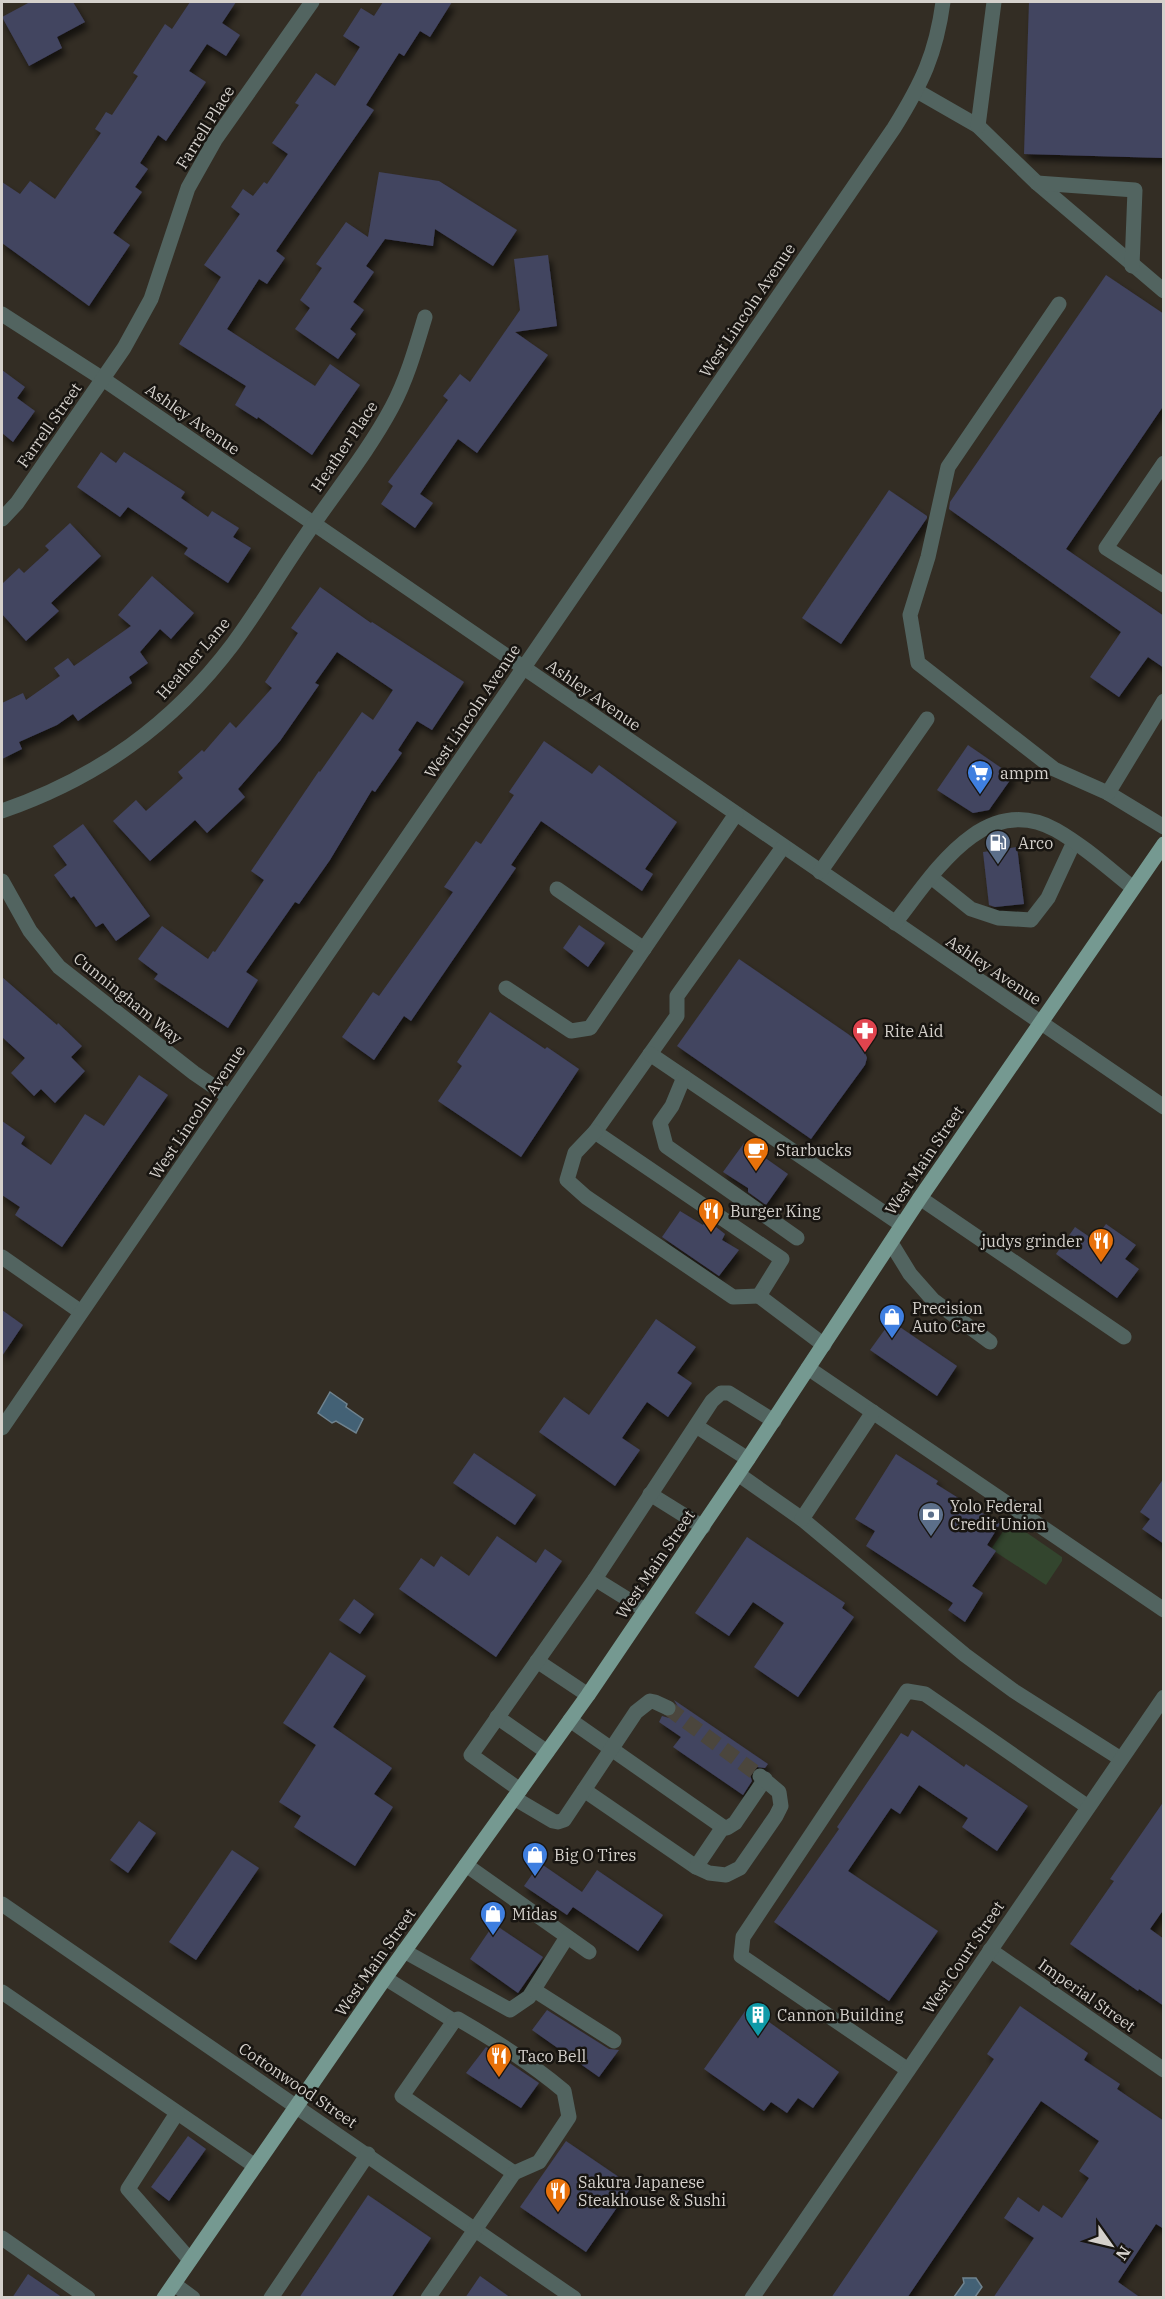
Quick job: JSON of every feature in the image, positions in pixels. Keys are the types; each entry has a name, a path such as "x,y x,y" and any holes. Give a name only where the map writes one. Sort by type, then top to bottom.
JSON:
{"main road":[{"name":"West Main Street","path":"164,2298 385,1978 588,1695 748,1460 920,1198 1164,844"}],"street":[{"name":"Farrell Place","path":"103,379 124,348 151,299 188,188 215,140 312,2"},
{"name":"West Lincoln Avenue","path":"2,1428 881,147 917,91 936,44 943,2"},
{"path":"978,126 994,2"},
{"path":"917,91 978,126 1037,183 1164,291"},
{"path":"1037,183 1135,190 1132,266"},
{"path":"1059,304 948,467 928,557 910,615 918,663 1054,769 1108,793 1164,827"},
{"name":"Ashley Avenue","path":"2,314 103,379 1164,1107"},
{"name":"Heather Place","path":"314,524 368,447 393,405 412,359 425,318"},
{"name":"Farrell Street","path":"2,519 17,503 103,379"},
{"path":"1164,464 1106,549 1164,585"},
{"name":"Heather Lane","path":"2,811 28,802 85,776 142,739 185,700 232,644 314,524"},
{"path":"1108,793 1164,701"},
{"path":"820,872 927,719"},
{"path":"506,988 571,1031 590,1028 736,814"},
{"path":"895,923 947,857 971,836 1001,820 1033,821 1055,829 1133,888"},
{"path":"931,877 970,909 998,918 1031,920 1048,898 1074,842"},
{"path":"783,847 677,996 677,1016 596,1132 575,1153 567,1180 586,1197 733,1297 759,1296 824,1345"},
{"name":"Cunningham Way","path":"2,881 30,931 59,967 194,1073 229,1097"},
{"path":"556,889 644,949"},
{"path":"650,1054 902,1225"},
{"path":"684,1077 672,1106 660,1123 666,1146 797,1238"},
{"path":"596,1132 782,1259 759,1296"},
{"path":"920,1198 1124,1337"},
{"path":"891,1243 910,1274 933,1300 990,1342"},
{"path":"2,1257 81,1312"},
{"path":"808,1368 1164,1610"},
{"path":"668,1708 655,1702 644,1704 636,1712 564,1820 558,1822 541,1815 471,1755 595,1579 712,1401 721,1393 729,1393 774,1421"},
{"path":"802,1518 873,1412"},
{"path":"696,1426 748,1460"},
{"path":"738,1474 802,1518 965,1654 1014,1691 1121,1759"},
{"path":"650,1494 703,1527"},
{"path":"595,1579 645,1610"},
{"path":"537,1661 588,1695"},
{"path":"908,2070 741,1956 743,1937 907,1691 924,1694 1088,1807"},
{"name":"West Court Street","path":"752,2298 1164,1697"},
{"path":"497,1717 547,1752"},
{"path":"570,1720 723,1827 727,1828 735,1823 762,1778 779,1792 781,1806 740,1868 726,1875 709,1873 696,1867 584,1790"},
{"path":"696,1867 723,1827"},
{"path":"466,1865 590,1952"},
{"name":"Cottonwood Street","path":"2,1904 574,2298"},
{"path":"404,1951 510,2010 529,1997 567,1937"},
{"name":"Imperial Street","path":"990,1950 1164,2070"},
{"path":"385,1978 454,2021"},
{"path":"534,1990 614,2041"},
{"path":"2,1992 255,2166"},
{"path":"428,2298 514,2173 539,2162 568,2117 564,2091 530,2062 458,2019 454,2021 402,2097 514,2173"},
{"path":"177,2113 128,2190 190,2260"},
{"path":"272,2297 368,2154"},
{"path":"2,2238 88,2298"},
{"path":"174,2284 193,2298"}],"green space":[{"path":"1010,1521 1062,1557 1062,1561 1046,1585 991,1549"}],"water":[{"path":"330,1392 363,1419 356,1433 336,1421 332,1423 318,1413"},
{"path":"963,2278 976,2278 982,2287 975,2297 954,2297 964,2283"}],"building":[{"path":"30,2 73,2 85,22 57,37 62,48 29,66 2,17"},
{"path":"190,2 236,2 222,23 240,35 226,56 207,44 189,71 206,82 166,141 158,135 140,163 148,169 135,187 142,192 113,233 130,245 89,306 2,243 2,182 20,194 30,181 55,199 101,133 95,129 106,112 112,115 138,76 133,73 165,24 172,29"},
{"path":"383,2 452,2 430,37 420,31 404,56 399,53 366,105 374,110 276,251 285,258 267,284 259,279 227,329 315,386 330,364 360,385 312,455 258,417 257,419 235,405 246,386 179,344 221,277 204,265 240,214 231,207 243,189 253,196 264,182 267,184 288,154 272,143 299,105 295,103 316,73 335,86 360,47 343,36 361,8 374,16"},
{"path":"1029,2 1164,2 1164,158 1024,154"},
{"path":"379,172 439,181 517,230 493,266 435,229 433,246 385,239 366,266 374,272 353,302 364,310 350,329 356,334 338,359 295,329 310,308 300,300 322,268 316,264 346,222 368,237"},
{"path":"548,255 557,326 515,332 548,355 477,453 458,439 420,494 433,503 415,528 381,504 393,486 388,482 448,400 443,396 460,374 470,382 520,310 514,259"},
{"path":"1106,275 1164,314 1164,405 1066,549 1164,616 1164,668 1148,657 1119,697 1090,677 1121,632 949,509 950,502"},
{"path":"2,370 25,387 17,398 35,411 13,442 2,433"},
{"path":"101,452 116,463 124,452 185,492 181,498 208,517 212,511 239,528 233,537 251,548 228,583 184,554 188,548 128,507 120,517 77,487"},
{"path":"889,490 927,518 841,644 802,618"},
{"path":"70,523 101,556 51,603 59,611 26,641 2,614 2,584 19,568 24,573 49,550 45,546"},
{"path":"152,576 194,613 171,639 160,629 140,652 148,663 129,677 132,683 78,721 73,714 57,725 19,742 22,749 2,759 2,703 23,693 26,700 60,676 54,668 68,658 74,666 131,626 118,615"},
{"path":"320,587 371,623 464,682 432,730 417,721 398,750 402,753 375,792 372,790 330,860 299,904 295,902 246,972 258,980 228,1028 154,979 158,974 138,959 162,926 208,959 213,951 215,952 264,880 251,871 362,712 373,720 393,690 337,652 315,683 319,685 280,741 238,789 245,797 207,833 195,820 150,861 113,821 136,800 146,811 183,778 178,772 202,750 204,752 230,722 236,728 272,688 265,682 298,633 291,628"},
{"path":"544,741 592,774 599,765 677,822 645,869 653,874 642,891 541,821 511,865 516,868 411,1021 404,1016 374,1060 342,1037 373,992 379,996 453,892 444,887 476,841 481,844 514,795 509,792"},
{"path":"968,745 1013,776 989,810 973,813 937,790"},
{"path":"83,824 150,916 116,941 103,923 96,927 74,896 71,898 54,875 67,865 53,846"},
{"path":"1017,847 1024,904 995,907 989,905 983,852"},
{"path":"579,925 605,943 588,967 563,948"},
{"path":"739,959 862,1045 867,1058 865,1065 811,1139 677,1046"},
{"path":"2,977 82,1046 71,1057 85,1071 55,1103 41,1089 34,1096 11,1073 25,1058 2,1037"},
{"path":"490,1012 579,1069 521,1157 438,1101 462,1066 457,1062"},
{"path":"139,1075 168,1095 62,1247 15,1215 20,1207 2,1195 2,1121 25,1137 21,1144 51,1165 85,1114 104,1126"},
{"name":"Starbucks","path":"744,1143 788,1174 766,1205 748,1192 748,1188 723,1172"},
{"path":"680,1211 703,1225 705,1222 716,1227 725,1234 722,1240 739,1250 719,1276 662,1237"},
{"name":"judys grinder","path":"1106,1224 1136,1245 1125,1259 1139,1269 1117,1298 1056,1254 1075,1227 1094,1240"},
{"path":"2,1310 23,1325 2,1356"},
{"path":"656,1319 696,1347 677,1373 692,1383 668,1417 647,1402 622,1438 640,1450 615,1486 539,1432 564,1397 589,1415"},
{"path":"891,1321 957,1366 937,1396 870,1350"},
{"path":"474,1453 536,1495 515,1525 453,1483"},
{"name":"Yolo Federal Credit Union","path":"896,1454 938,1481 936,1484 1000,1524 987,1545 996,1551 972,1586 983,1593 965,1622 948,1610 953,1603 866,1546 875,1531 855,1519"},
{"path":"1164,1478 1164,1544 1142,1529 1150,1519 1140,1512"},
{"path":"497,1536 536,1563 545,1549 562,1561 496,1657 399,1589 421,1558 434,1567 441,1556 469,1576"},
{"path":"747,1537 845,1603 842,1608 854,1617 798,1697 754,1667 784,1623 753,1602 729,1636 695,1613"},
{"path":"354,1599 374,1614 360,1634 339,1620"},
{"path":"330,1652 366,1676 333,1727 392,1768 374,1794 393,1807 355,1866 294,1827 301,1816 279,1802 316,1745 283,1723"},
{"path":"674,1700 768,1764 765,1768 757,1767 752,1770 750,1775 752,1781 743,1795 673,1747 681,1737 659,1722 662,1716 669,1718 677,1713 678,1707"},
{"path":"912,1730 964,1767 966,1764 1028,1806 997,1851 962,1827 968,1818 919,1785 900,1814 891,1808 848,1871 938,1931 889,2001 774,1922 839,1829 837,1827 901,1733 908,1737"},
{"path":"1164,1801 1164,1909 1150,1929 1164,1939 1164,2006 1070,1944 1114,1881 1110,1879"},
{"path":"139,1821 156,1833 128,1873 110,1860"},
{"path":"232,1850 259,1868 196,1960 169,1942"},
{"path":"540,1863 582,1892 597,1870 663,1915 638,1951 573,1907 567,1915 524,1886"},
{"path":"494,1924 543,1957 518,1993 470,1959"},
{"path":"1020,2006 1088,2053 1084,2060 1120,2084 1117,2089 1164,2121 1164,2229 1156,2224 1118,2282 1141,2298 993,2298 1034,2238 1004,2218 1018,2197 1039,2212 1043,2205 1062,2218 1089,2178 1079,2171 1099,2141 1041,2101 907,2298 831,2298 994,2059 987,2054"},
{"name":"Cannon Building","path":"748,2007 839,2072 813,2108 798,2098 787,2113 771,2102 764,2111 704,2069"},
{"path":"547,2010 609,2049 619,2050 599,2077 532,2030"},
{"path":"486,2047 539,2083 521,2108 466,2073"},
{"path":"188,2136 206,2149 169,2201 151,2187"},
{"path":"566,2141 632,2186 586,2252 520,2207"},
{"path":"368,2195 431,2238 391,2298 299,2298"},
{"path":"28,2274 63,2298 12,2298"},
{"path":"480,2276 511,2298 465,2298"}],"tunnel":[{"path":"668,1708 760,1776"}],"place":[{"name":"ampm","path":"980,796"},
{"name":"Arco","path":"998,866"},
{"name":"Rite Aid","path":"865,1054"},
{"name":"Starbucks","path":"756,1173"},
{"name":"Burger King","path":"711,1234"},
{"name":"judys grinder","path":"1101,1264"},
{"name":"Precision Auto Care","path":"892,1340"},
{"name":"Yolo Federal Credit Union","path":"931,1538"},
{"name":"Big O Tires","path":"535,1878"},
{"name":"Midas","path":"493,1937"},
{"name":"Cannon Building","path":"758,2038"},
{"name":"Taco Bell","path":"499,2079"},
{"name":"Sakura Japanese Steakhouse & Sushi","path":"558,2214"}]}
